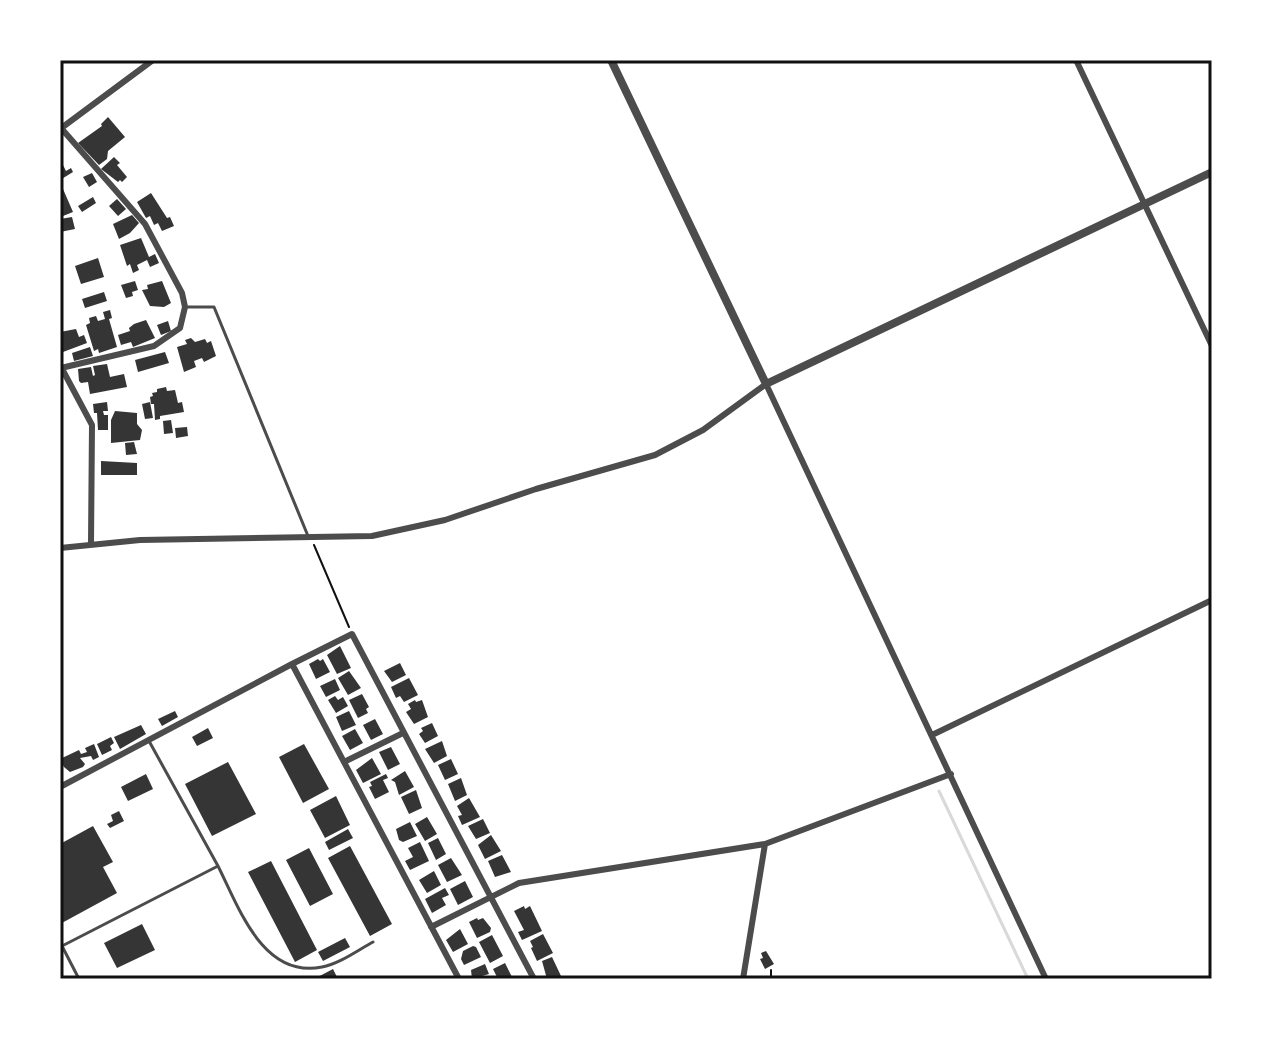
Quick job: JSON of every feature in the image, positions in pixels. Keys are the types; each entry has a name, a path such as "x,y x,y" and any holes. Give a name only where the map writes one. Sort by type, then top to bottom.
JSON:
{"street":[{"path":"91,543 92,425 61,366 154,346 180,328 185,307 182,293 145,224 61,129 153,60"},
{"path":"1076,60 1212,346"},
{"path":"613,61 1046,979"},
{"path":"60,548 140,540 372,536 445,520 536,489 625,466 679,443 766,384 1212,172"},
{"path":"932,735 1212,600"},
{"path":"60,787 352,634 534,979"},
{"path":"292,664 459,979"},
{"path":"344,762 403,733"},
{"path":"431,927 519,883 765,844 948,775"},
{"path":"744,978 765,844"}],"lane":[{"path":"185,307 214,307 309,537"},
{"path":"149,741 247,923 278,960 292,968 325,967 373,942"},
{"path":"79,979 61,946 218,866"}],"path":[{"path":"309,537 352,634"},
{"path":"744,978 771,979 771,970"}],"building":[{"path":"108,117 125,137 108,151 107,159 99,165 78,143 102,126"},
{"path":"114,157 127,177 122,182 101,169"},
{"path":"63,165 66,171 71,168 73,172 60,180 60,166"},
{"path":"92,173 97,182 89,187 83,177"},
{"path":"60,182 73,212 63,216 60,209"},
{"path":"151,193 174,226 162,231 158,223 154,225 150,216 146,218 137,202"},
{"path":"93,197 96,203 82,212 78,206"},
{"path":"117,199 126,209 118,216 109,206"},
{"path":"132,215 139,223 119,239 113,224"},
{"path":"72,217 75,229 60,232 60,219"},
{"path":"141,238 149,257 155,254 159,263 150,267 147,260 137,265 139,270 133,273 130,264 127,266 120,245"},
{"path":"98,258 104,277 81,284 75,266"},
{"path":"135,281 138,290 126,298 121,285"},
{"path":"162,281 171,303 164,307 150,306 142,290 148,289 147,285"},
{"path":"104,292 107,301 85,308 82,299"},
{"path":"110,310 112,318 109,319 117,347 99,353 98,349 94,351 86,325 90,323 89,318 96,316 98,321 105,319 103,312"},
{"path":"146,320 155,338 133,347 131,342 121,345 118,335"},
{"path":"168,321 171,331 161,335 157,325"},
{"path":"76,329 79,337 84,335 87,343 63,352 60,332"},
{"path":"191,338 195,342 211,341 216,356 204,362 202,358 194,361 196,367 184,372 177,347 187,344 185,340"},
{"path":"90,347 93,356 74,361 72,353"},
{"path":"165,352 169,363 138,372 135,360"},
{"path":"107,364 110,377 124,374 127,387 90,394 88,382 79,381 78,369 91,367 93,376 93,366"},
{"path":"166,387 167,391 175,390 184,412 160,416 155,420 154,404 151,404 150,397 157,389"},
{"path":"107,402 108,411 103,411 104,415 108,415 108,430 98,430 93,404"},
{"path":"150,402 153,418 145,419 142,404"},
{"path":"115,411 137,413 137,424 142,430 140,440 111,443 111,420"},
{"path":"171,420 173,433 164,434 163,421"},
{"path":"187,427 188,436 176,438 175,428"},
{"path":"134,442 137,454 126,455 125,443"},
{"path":"101,461 137,463 137,475 101,475"},
{"path":"340,646 351,668 337,674 327,655"},
{"path":"323,659 330,672 316,679 309,664"},
{"path":"400,663 406,675 392,682 384,671"},
{"path":"349,671 361,688 348,695 338,678"},
{"path":"409,678 418,695 404,702 400,696 396,698 391,687"},
{"path":"335,679 340,690 326,697 320,686"},
{"path":"362,694 369,707 366,709 368,713 358,718 349,700"},
{"path":"335,696 338,700 343,697 348,706 336,713 328,700"},
{"path":"422,700 428,717 414,724 406,712 411,709 408,704"},
{"path":"175,711 178,717 162,726 158,719"},
{"path":"349,711 356,725 342,731 336,717"},
{"path":"375,719 383,734 371,740 363,725"},
{"path":"432,723 438,736 425,743 419,734 423,731 421,728"},
{"path":"141,725 146,734 120,749 114,737"},
{"path":"208,728 213,738 197,746 192,737"},
{"path":"355,729 363,743 350,750 342,736"},
{"path":"111,737 114,743 110,746 112,750 102,755 97,744"},
{"path":"442,741 447,756 434,763 425,749"},
{"path":"94,744 99,757 93,760 91,756 80,758 85,764 83,767 70,772 64,767 60,759 79,750 81,754 87,752 85,748"},
{"path":"304,744 329,789 303,803 279,757"},
{"path":"391,747 400,764 388,770 379,752"},
{"path":"372,758 381,774 363,783 356,770"},
{"path":"451,759 458,774 445,780 438,765"},
{"path":"228,762 256,814 212,836 185,784"},
{"path":"405,771 414,787 399,795 395,782 391,780"},
{"path":"146,774 153,789 128,801 121,787"},
{"path":"386,774 388,778 383,780 389,792 375,799 370,782"},
{"path":"461,778 467,795 455,801 448,784"},
{"path":"416,790 422,808 409,814 401,797"},
{"path":"336,796 350,825 325,838 310,810"},
{"path":"469,798 480,817 462,825 458,816 462,815 457,806"},
{"path":"119,811 124,821 110,828 107,824 113,821 111,815"},
{"path":"427,817 437,834 425,841 415,824"},
{"path":"483,819 490,833 476,839 468,826"},
{"path":"410,822 417,836 403,842 399,840 396,829"},
{"path":"93,826 113,862 103,867 117,893 60,924 60,844"},
{"path":"348,829 353,838 329,850 325,842"},
{"path":"491,835 501,851 485,859 478,845"},
{"path":"438,838 446,854 436,860 428,843"},
{"path":"420,842 429,861 410,870 405,861 413,857 408,848"},
{"path":"350,846 392,924 370,936 328,858"},
{"path":"309,848 333,894 310,906 286,860"},
{"path":"502,855 511,872 495,877 488,861"},
{"path":"451,858 462,875 447,882 438,865"},
{"path":"271,861 317,950 295,962 248,872"},
{"path":"434,871 441,885 427,893 419,880"},
{"path":"465,881 473,897 458,905 450,889"},
{"path":"445,888 449,895 442,898 446,905 432,913 425,899"},
{"path":"524,906 525,909 530,906 542,931 522,940 518,932 524,930 514,911"},
{"path":"483,918 491,928 490,932 477,938 469,922"},
{"path":"142,924 155,950 117,968 104,943"},
{"path":"460,929 468,944 453,952 446,940"},
{"path":"543,934 553,953 537,961 530,941"},
{"path":"492,935 503,956 490,963 479,942"},
{"path":"345,938 350,947 323,961 318,952"},
{"path":"473,946 481,957 464,965 461,959 463,951"},
{"path":"766,951 774,964 765,969 760,959 763,958 761,953"},
{"path":"552,957 561,976 547,979 542,961"},
{"path":"505,963 513,979 498,979 493,969"},
{"path":"485,964 489,974 472,979 471,970"},
{"path":"333,969 338,979 314,979"}],"waterway":[{"path":"939,791 1028,979"}]}
